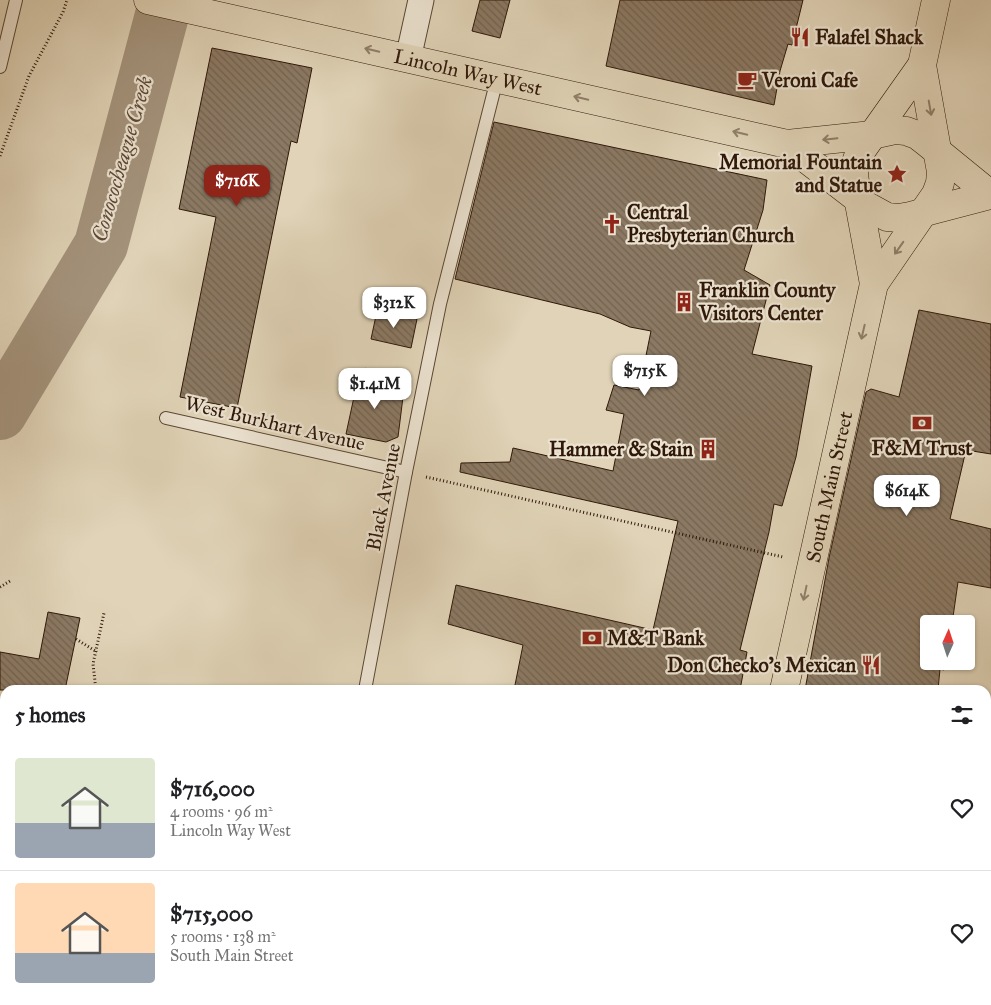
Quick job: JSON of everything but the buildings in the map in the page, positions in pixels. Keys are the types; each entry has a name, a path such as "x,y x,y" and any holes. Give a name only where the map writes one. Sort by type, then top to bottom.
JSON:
{"main road":[{"name":"Lincoln Way West","path":"148,0 788,144 872,135"},
{"path":"924,212 936,194 941,172 922,64 936,0"},
{"path":"922,64 859,154 854,176 858,199 887,217 898,218 990,195"},
{"path":"872,135 895,130 917,135 990,195"},
{"name":"Lincoln Way West","path":"788,144 858,199"},
{"name":"South Main Street","path":"858,199 874,284"},
{"name":"South Main Street","path":"785,685 874,284 924,212"}],"street":[{"path":"408,58 421,0"}],"lane":[{"path":"0,66 16,0"},
{"name":"Black Avenue","path":"366,685 440,304 497,79"},
{"name":"West Burkhart Avenue","path":"166,418 406,472"}],"path":[{"path":"0,156 29,76 63,12 67,0"},
{"path":"406,472 812,563"},
{"path":"0,587 10,581"},
{"path":"95,685 93,664 104,613"},
{"path":"76,639 97,652"}],"waterway":[{"name":"Conococheague Creek","path":"0,413 101,245 166,0"}],"place":[{"name":"Falafel Shack","path":"800,37"},
{"name":"Veroni Cafe","path":"747,80"},
{"name":"Memorial Fountain and Statue","path":"897,174"},
{"name":"Central Presbyterian Church","path":"612,224"},
{"name":"Franklin County Visitors Center","path":"684,302"},
{"name":"F&M Trust","path":"922,423"},
{"name":"Hammer & Stain","path":"708,449"},
{"name":"M&T Bank","path":"592,638"},
{"name":"Don Checko's Mexican","path":"871,665"}]}
